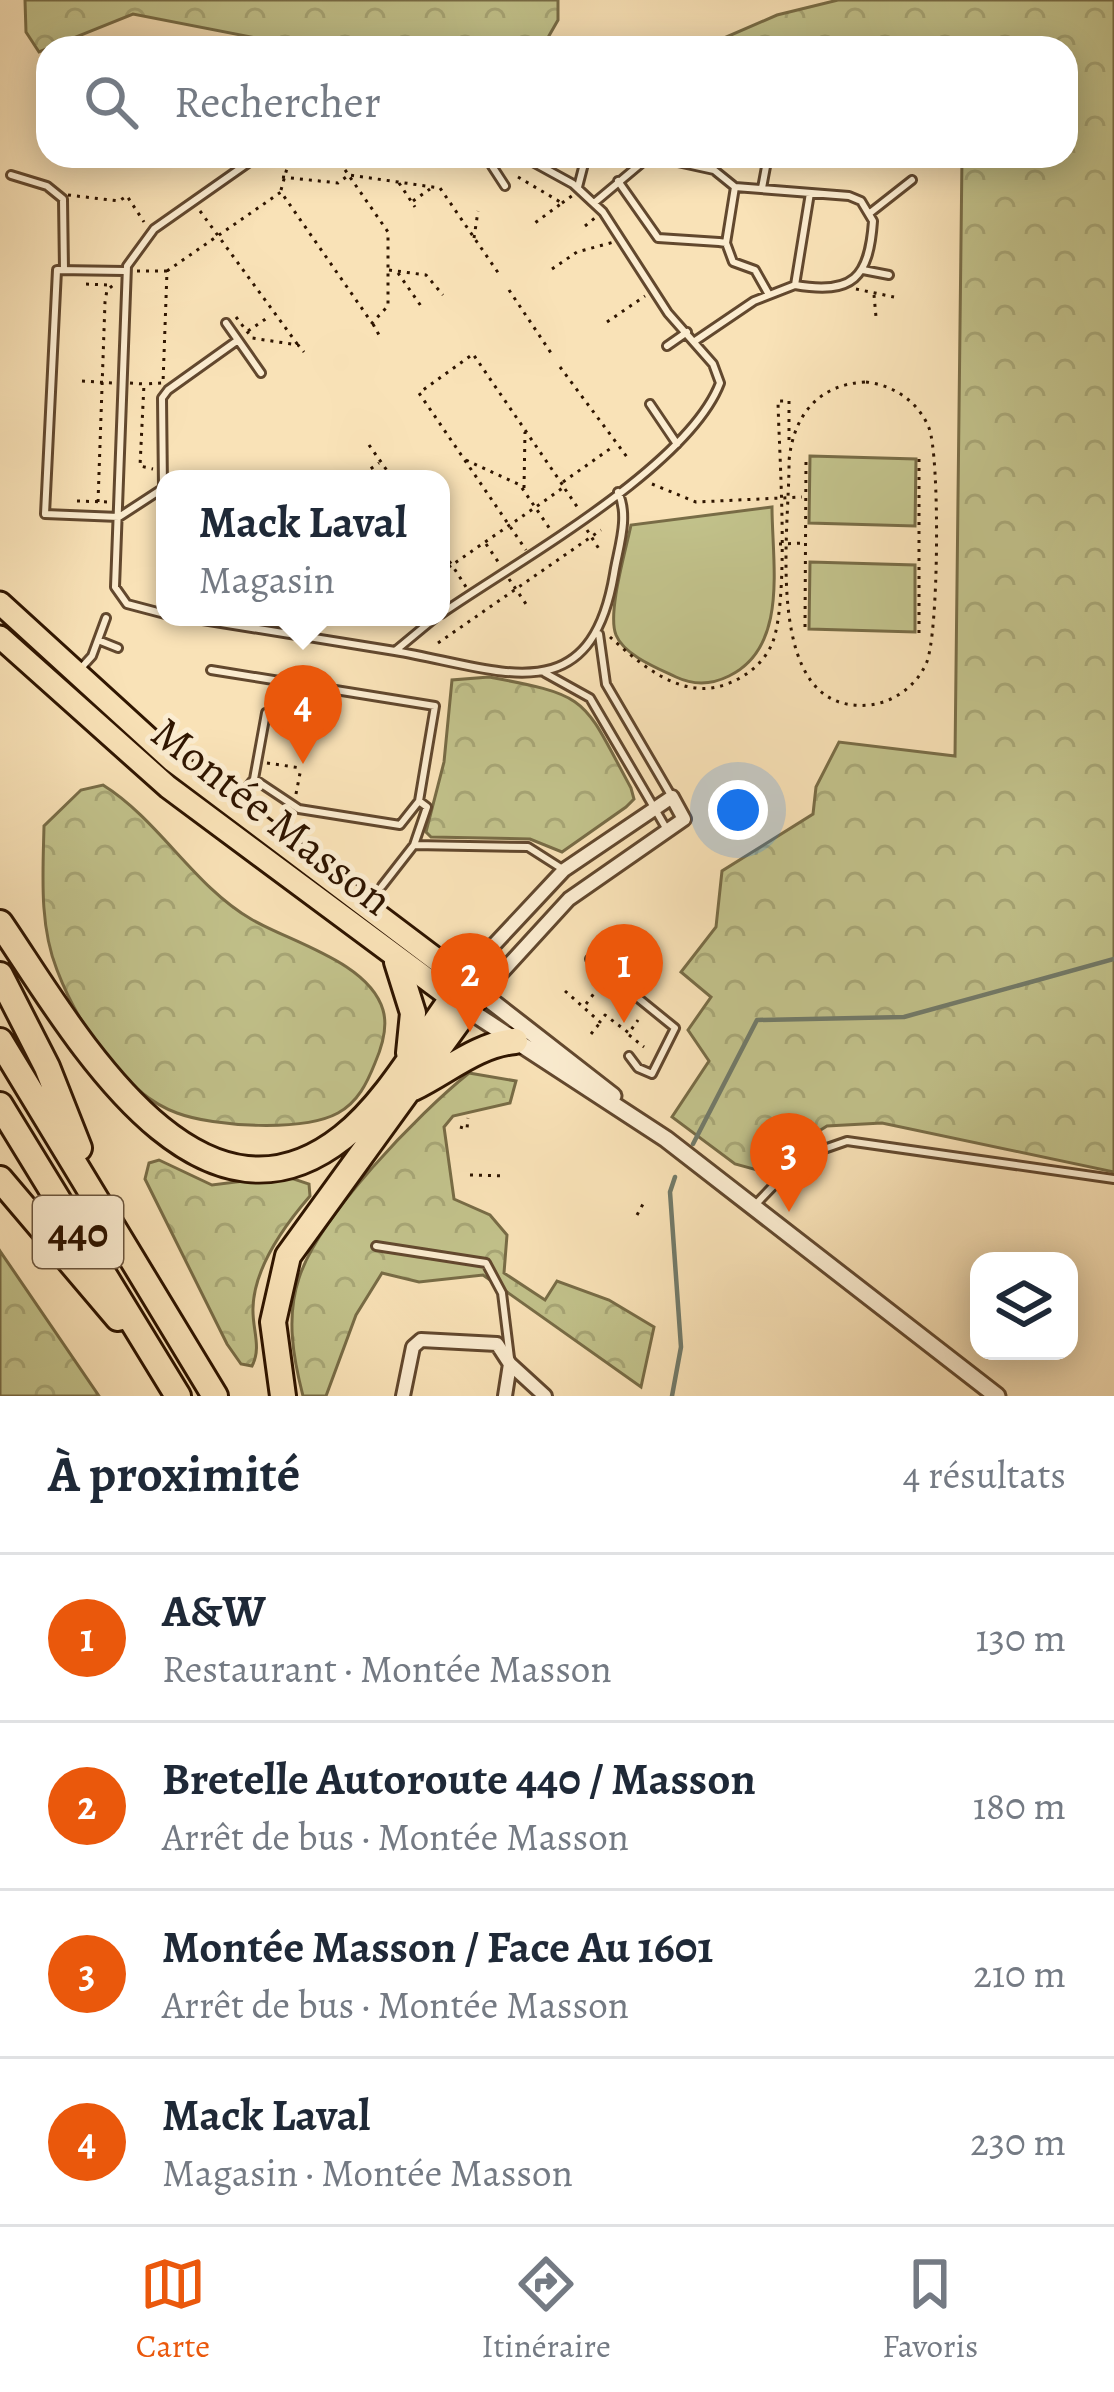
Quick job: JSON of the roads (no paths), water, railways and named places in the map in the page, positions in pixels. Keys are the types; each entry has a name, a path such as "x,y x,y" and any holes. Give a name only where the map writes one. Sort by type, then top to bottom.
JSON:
{"highway":[{"path":"0,923 130,1103 180,1144 218,1161 264,1166 326,1148 354,1126 409,1055 465,996"},
{"path":"397,962 412,1013 409,1055"},
{"path":"0,975 47,1066 103,1210"},
{"path":"283,1396 273,1322 288,1256 405,1092 465,996"},
{"name":"440","path":"0,1041 215,1396"},
{"path":"405,1092 454,1068 483,1046 515,1041"},
{"name":"440","path":"0,1105 178,1396"},
{"path":"0,1179 156,1359"}],"main road":[{"name":"Montée Masson","path":"0,603 74,674 465,996"},
{"name":"Montée Masson","path":"0,637 154,776 397,962 465,996"}],"street":[{"path":"672,797 684,819 568,899 465,996 564,870 672,797"},
{"name":"Montée Masson","path":"465,996 515,1041 633,1115"},
{"name":"Montée Masson","path":"465,996 755,1204 998,1396"},
{"path":"403,1396 413,1347 421,1340 497,1343 510,1364 545,1396"},
{"path":"505,1396 510,1364"}],"lane":[{"path":"156,612 134,607 118,594 117,517 133,253 151,232 241,168"},
{"path":"493,168 505,186"},
{"path":"450,608 584,516 677,444 720,383 695,341 577,188 543,168"},
{"path":"577,188 583,168"},
{"path":"592,207 635,168"},
{"path":"695,341 768,293 795,285 837,288 863,270 873,228 870,213 854,197 735,188 705,168"},
{"path":"762,189 766,168"},
{"path":"11,175 47,186 61,196 66,211 64,270"},
{"path":"870,213 912,180"},
{"path":"618,181 658,238 726,243"},
{"path":"735,188 726,243 731,259 755,270 768,293"},
{"path":"795,285 810,193"},
{"path":"130,271 57,270 45,514 117,517 156,493"},
{"path":"863,270 889,275"},
{"path":"226,323 261,373"},
{"path":"667,346 687,332"},
{"path":"164,470 164,395 238,340"},
{"path":"650,404 677,444"},
{"path":"617,492 624,515 599,634 606,684 672,797"},
{"path":"74,674 92,656 106,618"},
{"path":"240,626 542,672 590,698 666,829"},
{"path":"395,651 422,627"},
{"path":"542,672 571,661 599,634"},
{"path":"98,640 118,648"},
{"path":"211,670 436,706 419,801 400,825 294,808 254,779"},
{"path":"232,807 254,779 266,713 290,704 300,706 304,685"},
{"path":"382,886 414,845 428,806 419,801"},
{"path":"414,845 528,847 564,870"},
{"path":"590,959 675,1028 652,1074 638,1068 629,1056"},
{"path":"755,1204 801,1157 847,1141 1114,1179"},
{"path":"376,1246 487,1263 507,1315 510,1364"}],"waterway":[{"path":"693,1144 757,1020 904,1017 1114,959"},
{"path":"672,1396 681,1347 670,1192 675,1177"}],"place":[{"name":"Mack Laval","path":"303,764"},
{"name":"A&W","path":"624,1023"},
{"name":"Bretelle Autoroute 440 / Masson","path":"470,1032"},
{"name":"Montée Masson / Face Au 1601","path":"789,1212"}]}
